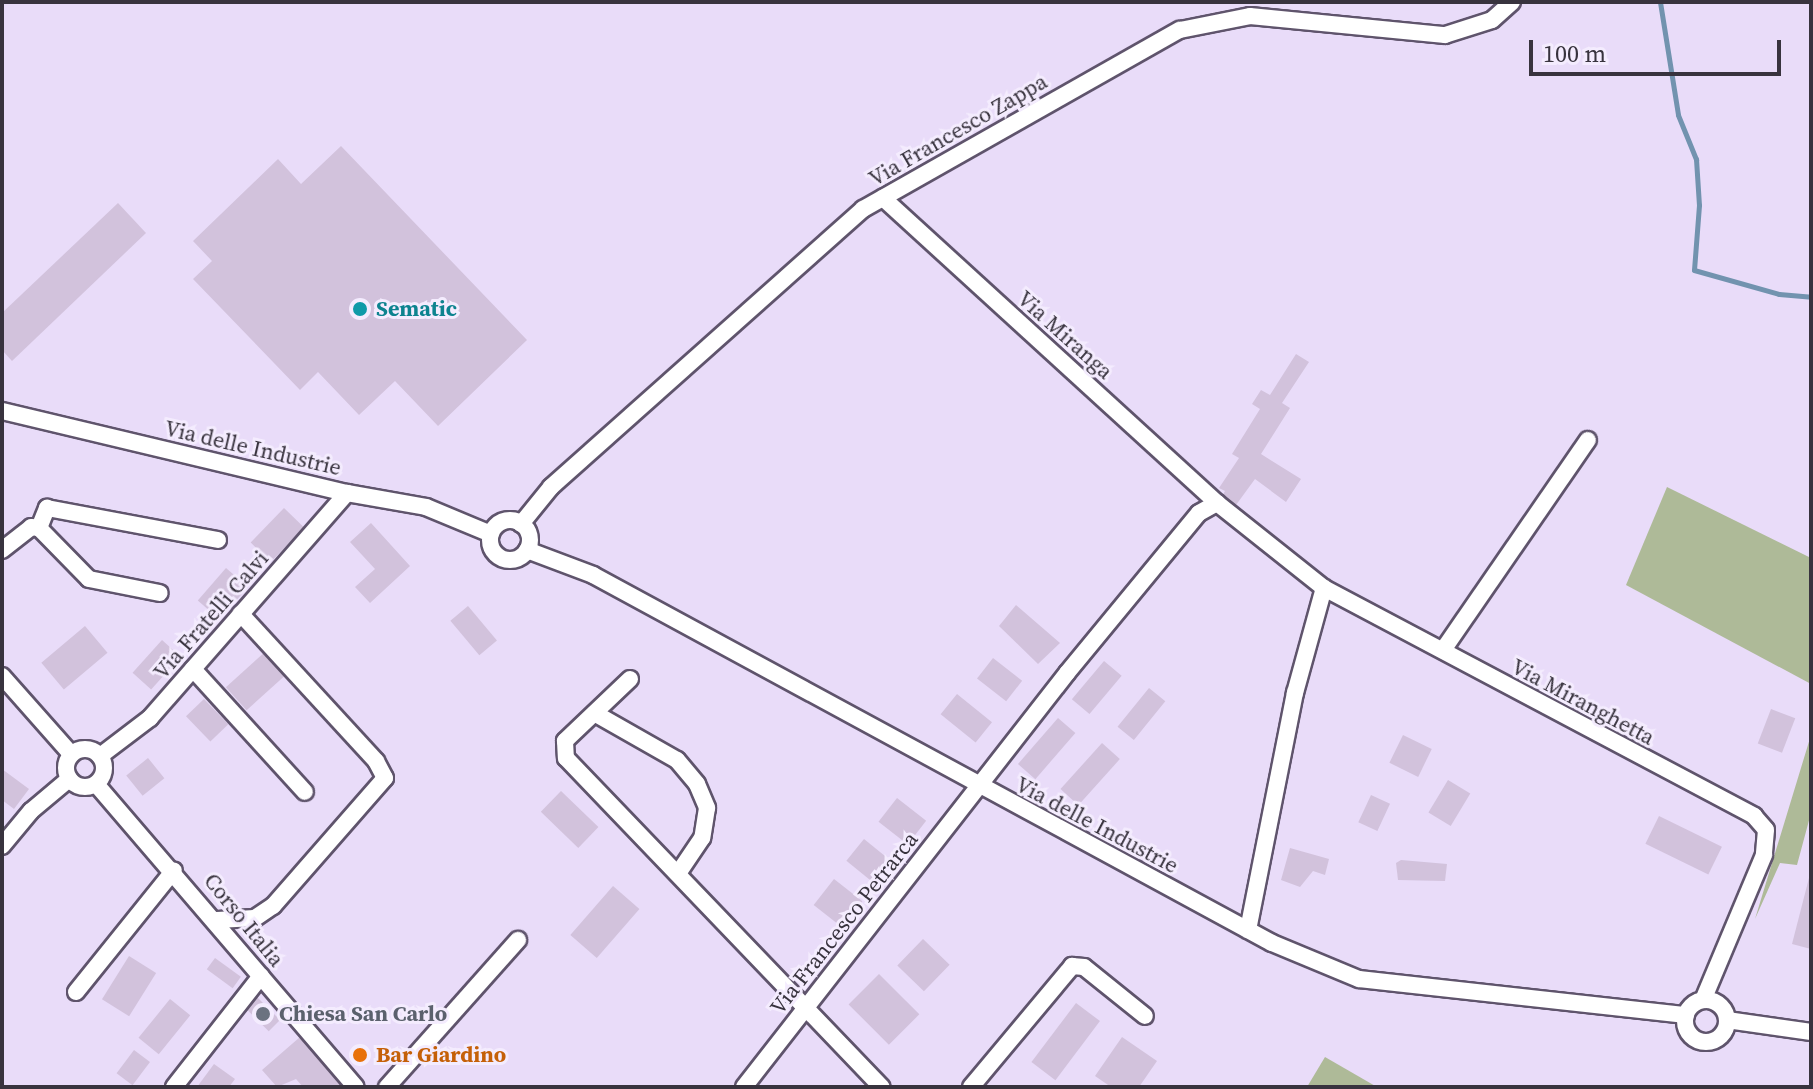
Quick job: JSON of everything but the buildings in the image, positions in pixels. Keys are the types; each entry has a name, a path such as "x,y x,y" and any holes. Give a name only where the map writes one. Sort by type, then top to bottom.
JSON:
{"street":[{"name":"Via Francesco Zappa","path":"521,524 551,487 863,209 1180,30 1250,16 1445,35 1492,20 1512,2"},
{"name":"Via Miranga","path":"883,198 1223,506"},
{"name":"Via delle Industrie","path":"2,411 347,493 426,507 491,534 493,551 502,558 519,558 527,550 593,575 1248,930 1359,979 1686,1015"},
{"path":"1443,650 1588,440"},
{"name":"Via Fratelli Calvi","path":"100,756 150,718 347,493"},
{"name":"Via Miranghetta","path":"1223,506 1324,588 1599,737 1725,798 1766,830 1764,855 1703,1000"},
{"path":"978,786 1199,513 1223,506"},
{"path":"39,528 47,508 218,540"},
{"path":"491,534 504,521 521,524 529,533 527,550"},
{"path":"2,550 31,527 39,528 89,579 160,593"},
{"path":"1248,930 1295,693 1324,588"},
{"path":"217,920 255,918 273,906 385,778 376,761 241,614"},
{"path":"193,669 305,792"},
{"path":"2,676 71,754"},
{"path":"630,679 565,741 566,758 679,872 805,1009 882,1087"},
{"path":"596,714 677,760 697,784 707,808 702,838 679,872"},
{"path":"85,749 100,756 104,770 96,784 81,787 69,779 65,768 71,754 85,749"},
{"path":"2,846 31,811 69,779"},
{"name":"Corso Italia","path":"96,784 217,920 356,1087"},
{"name":"Via Francesco Petrarca","path":"744,1087 978,786"},
{"path":"76,992 174,870"},
{"path":"387,1087 518,940"},
{"path":"971,1087 1072,966 1084,967 1145,1016"},
{"path":"174,1087 261,976"},
{"path":"1703,1000 1719,1005 1727,1020 1720,1036 1702,1041 1688,1032 1686,1015 1703,1000"},
{"path":"1727,1020 1811,1032"}],"green space":[{"path":"1667,487 1811,558 1811,684 1626,585"},
{"path":"1811,735 1811,813 1797,865 1780,863 1755,919"},
{"path":"1325,1057 1377,1087 1307,1087"}],"waterway":[{"path":"1660,2 1678,115 1696,159 1699,205 1694,270 1779,294 1811,297"}],"place":[{"name":"Sematic","path":"360,309"},
{"name":"Chiesa San Carlo","path":"263,1014"},
{"name":"Bar Giardino","path":"360,1055"}]}
